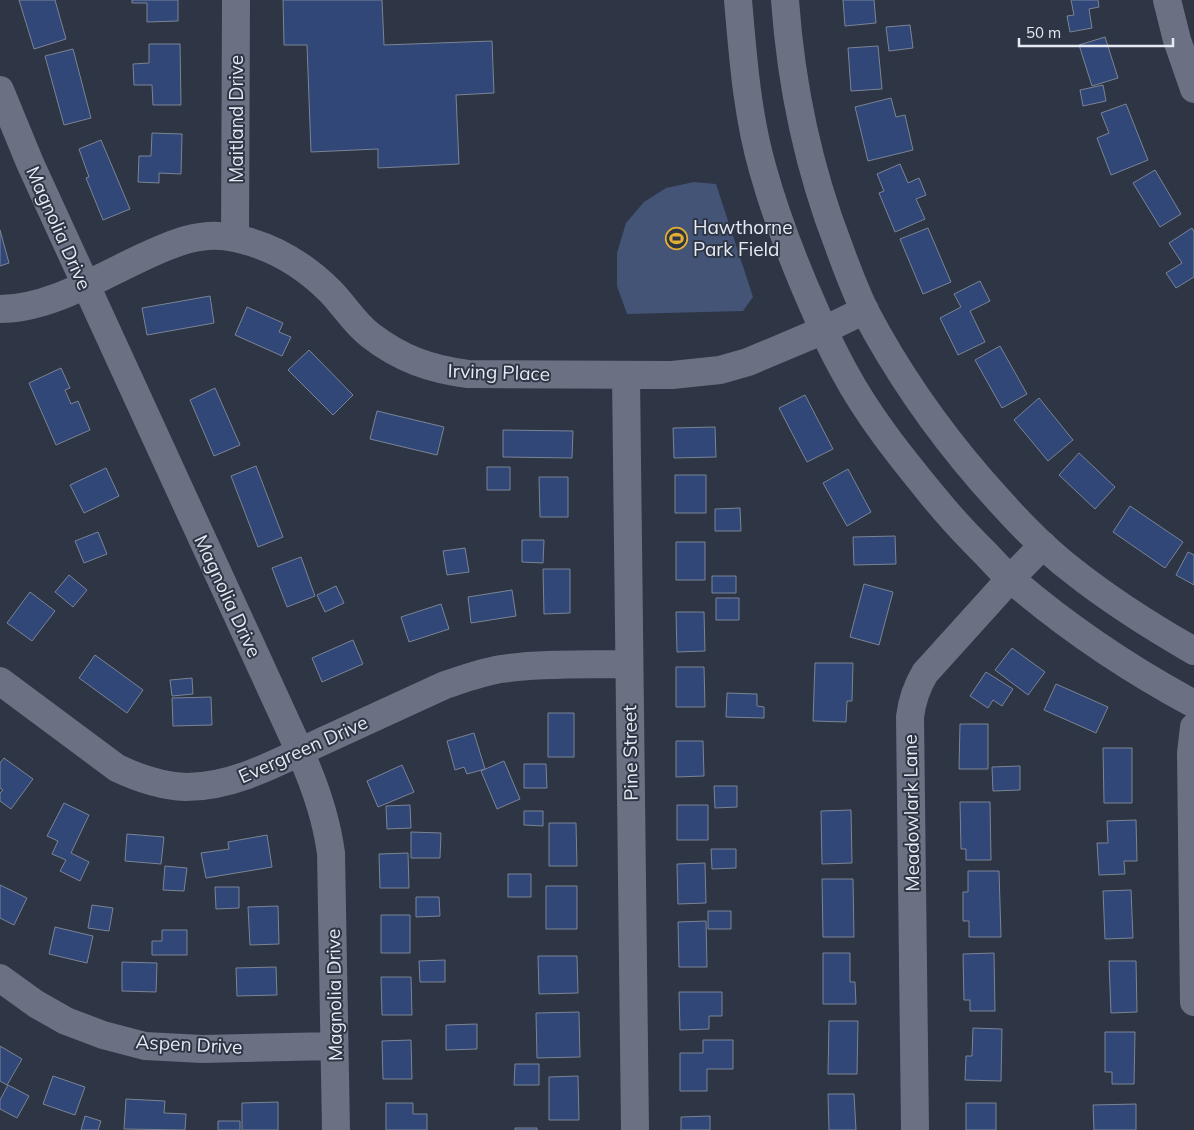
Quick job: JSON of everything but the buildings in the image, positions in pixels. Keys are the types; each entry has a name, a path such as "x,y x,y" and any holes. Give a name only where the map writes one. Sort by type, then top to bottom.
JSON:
{"street":[{"name":"Maitland Drive","path":"235,238 236,0"},
{"path":"738,0 748,104 762,169 783,234 824,330 844,371 872,416 906,463 951,518 1010,579 1052,613 1106,652 1152,682 1194,704"},
{"path":"785,0 788,41 804,136 825,211 854,286 890,355 954,448 997,498 1043,544 1072,571 1149,625 1194,651"},
{"path":"1167,0 1179,47 1194,89"},
{"name":"Magnolia Drive","path":"0,90 30,163 300,752 323,810 331,853 336,1130"},
{"name":"Irving Place","path":"0,309 12,309 44,303 162,248 188,238 210,235 235,238 277,251 300,265 331,291 369,335 391,350 415,362 441,370 468,374 626,376 672,375 720,370 748,362 824,330 865,310"},
{"name":"Pine Street","path":"626,376 635,1130"},
{"name":"Meadowlark Lane","path":"915,1130 910,717 912,700 925,673 1043,544"},
{"name":"Evergreen Drive","path":"0,681 117,768 133,776 186,787 214,785 250,774 461,679 500,670 526,667 629,664"},
{"path":"1194,727 1191,753 1194,1002"},
{"name":"Aspen Drive","path":"0,978 36,1004 66,1021 103,1035 145,1046 202,1049 334,1046"}],"shaded area":[{"name":"Hawthorne Park Field","path":"694,182 716,184 753,297 743,311 627,314 617,286 617,253 626,223 644,202 666,188"}],"place":[{"name":"Hawthorne Park Field","path":"677,238"}]}
